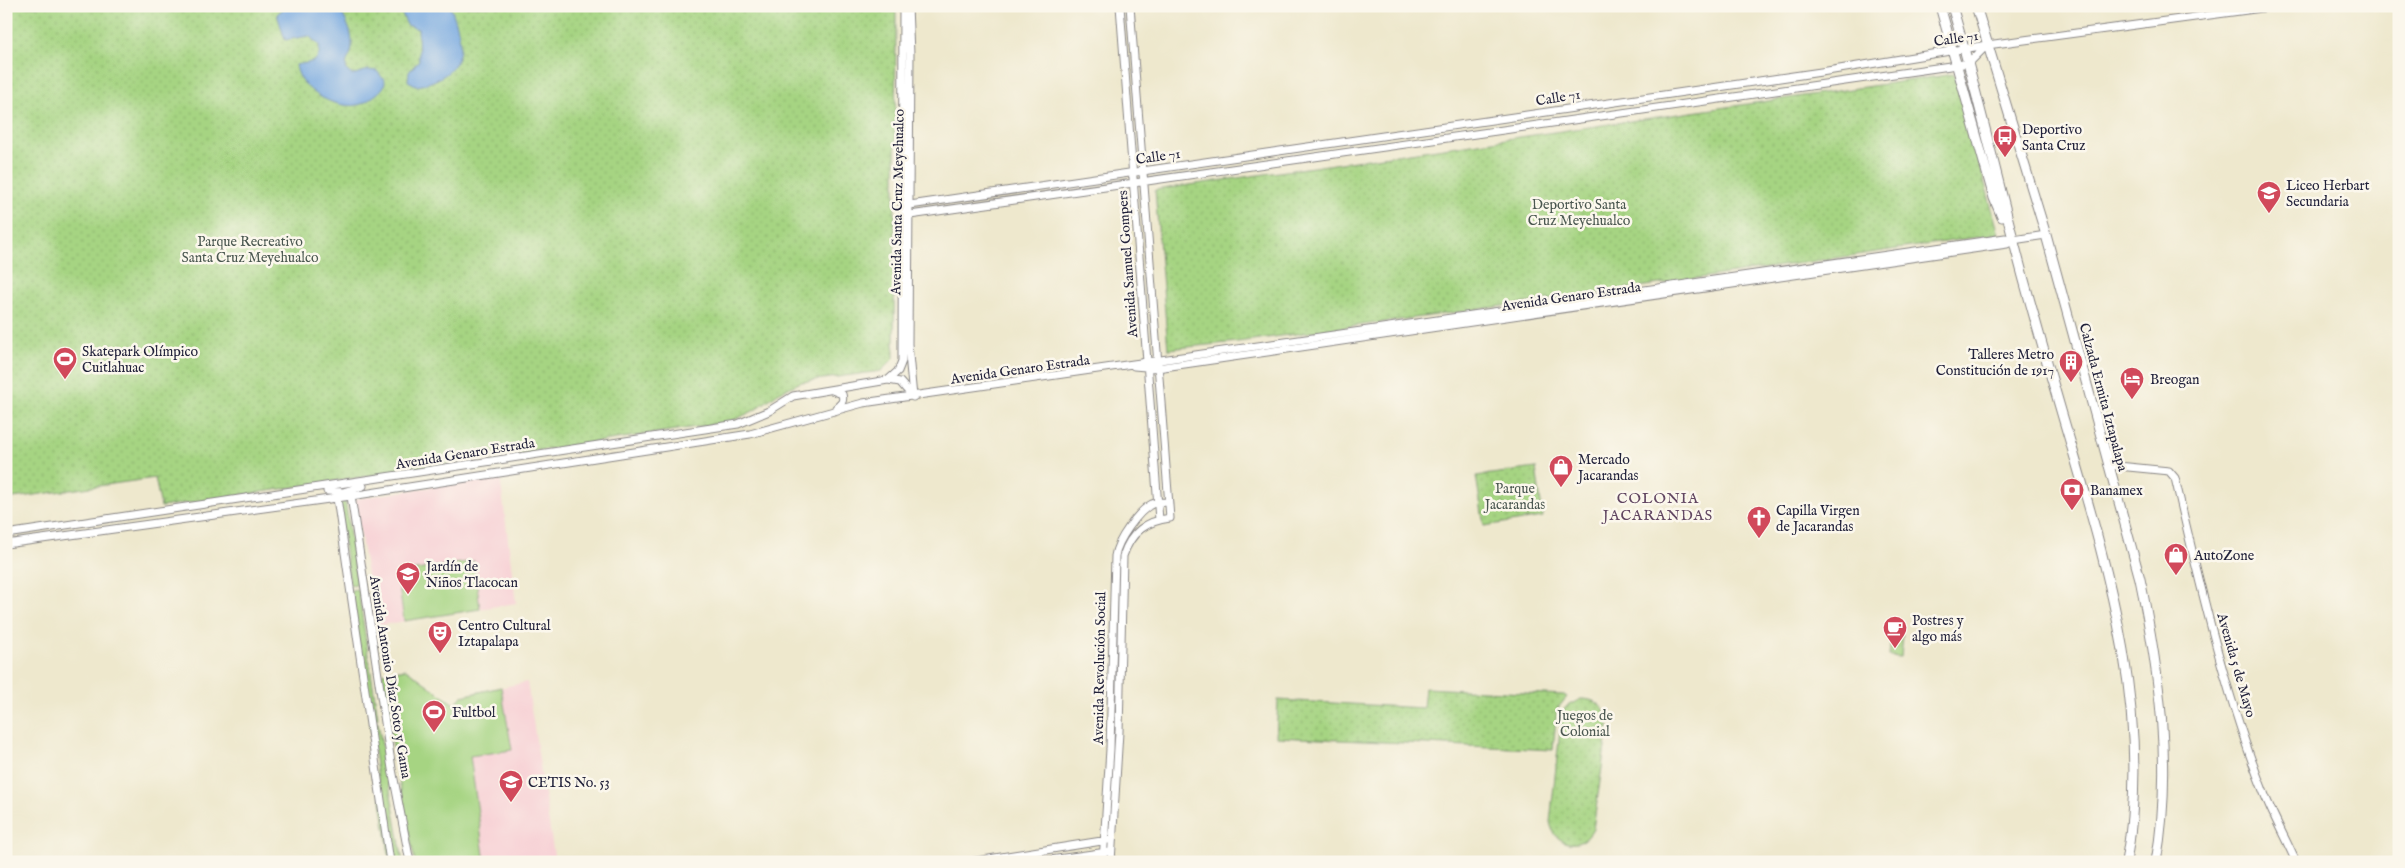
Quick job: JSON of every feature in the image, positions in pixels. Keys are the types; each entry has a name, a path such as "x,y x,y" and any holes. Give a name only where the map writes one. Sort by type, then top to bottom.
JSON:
{"main road":[{"path":"1940,6 1994,198 2013,240"},
{"path":"1952,6 1969,63 2013,240 2087,498 2119,625 2134,726 2131,835 2126,862"},
{"name":"Calzada Ermita Iztapalapa","path":"1976,6 2046,234 2140,579 2158,677 2163,728 2163,786 2160,838 2156,862"}],"street":[{"name":"Avenida Santa Cruz Meyehualco","path":"903,6 908,352 913,397"},
{"name":"Avenida Santa Cruz Meyehualco","path":"906,205 910,54 908,6"},
{"name":"Avenida Samuel Gompers","path":"1120,6 1158,520"},
{"name":"Avenida Samuel Gompers","path":"1130,6 1170,518"},
{"path":"1987,45 2276,6"},
{"name":"Calle 71","path":"906,205 1987,45"},
{"name":"Calle 71","path":"906,216 1957,65 1969,63 1987,45"},
{"path":"961,208 962,196"},
{"name":"Avenida Santa Cruz Meyehualco","path":"888,380 898,371 902,361 906,216"},
{"name":"Avenida Genaro Estrada","path":"6,544 351,496 750,434 863,403 1131,365 1157,364 1579,307 2007,244 2013,240 2046,234"},
{"path":"888,380 900,382 913,397"},
{"name":"Avenida Genaro Estrada","path":"6,534 738,424 769,411 793,396 888,380"},
{"path":"829,390 842,394 843,397 842,404 834,410"},
{"name":"Avenida 5 de Mayo","path":"2108,465 2169,471 2175,478 2202,591 2244,735 2264,794 2296,862"},
{"path":"337,498 343,492 355,487 384,483 402,476"},
{"path":"276,494 304,494 333,490 351,496"},
{"name":"Avenida Antonio Díaz Soto y Gama","path":"351,496 390,759 410,862"},
{"name":"Avenida Antonio Díaz Soto y Gama","path":"337,498 390,862"},
{"path":"1157,503 1168,502"},
{"name":"Avenida Revolución Social","path":"1103,862 1110,740 1116,549 1125,533 1144,511 1157,503"},
{"name":"Avenida Revolución Social","path":"1111,862 1119,732 1123,556 1130,542 1148,522 1170,518"},
{"path":"970,862 1113,839"},
{"path":"1090,843 1093,848 1091,854"},
{"path":"1036,862 1112,851"}],"shaded area":[{"path":"500,476 516,603 375,626 355,499"},
{"path":"527,682 555,862 415,862 395,760 458,707 457,702 462,696"}],"green space":[{"name":"Parque Recreativo Santa Cruz Meyehualco","path":"6,6 896,6 894,358 881,371 801,382 778,393 755,410 730,422 161,507 155,478 6,499"},
{"name":"Deportivo Santa Cruz Meyehualco","path":"1954,74 1999,234 1584,295 1237,342 1168,349 1155,190"},
{"name":"Parque Jacarandas","path":"1536,468 1543,517 1484,526 1476,476"},
{"path":"345,499 357,584 350,585 338,501"},
{"path":"474,561 480,609 404,621 397,573"},
{"path":"358,589 378,718 370,719 351,590"},
{"path":"1891,634 1903,635 1901,657 1889,656"},
{"path":"406,669 458,707 457,702 462,696 501,687 512,750 470,756 485,862 415,862 395,760 382,673"},
{"path":"1425,688 1564,695 1567,697 1557,709 1553,750 1276,737 1278,700 1423,708"},
{"name":"Juegos de Colonial","path":"1581,699 1591,700 1599,704 1609,720 1593,829 1582,841 1569,843 1562,841 1557,836 1550,822 1562,712 1567,706"},
{"path":"378,723 403,862 390,862 370,724"}],"water":[{"path":"287,6 338,6 349,28 352,40 351,52 346,63 347,71 352,75 368,70 377,71 385,81 382,89 370,99 357,105 338,104 328,101 311,90 299,74 296,65 316,59 319,45 309,36 285,40 277,14"},
{"path":"393,6 450,6 459,34 460,46 454,66 446,74 434,81 418,86 408,81 409,72 419,60 418,29 407,25 402,14"}],"place":[{"name":"Deportivo Santa Cruz","path":"2005,158"},
{"name":"Liceo Herbart Secundaria","path":"2269,214"},
{"name":"Skatepark Olímpico Cuitlahuac","path":"65,380"},
{"name":"Talleres Metro Constitución de 1917","path":"2071,383"},
{"name":"Breogan","path":"2132,400"},
{"name":"Mercado Jacarandas","path":"1561,488"},
{"name":"Banamex","path":"2072,511"},
{"name":"Capilla Virgen de Jacarandas","path":"1759,539"},
{"name":"AutoZone","path":"2176,576"},
{"name":"Jardín de Niños Tlacocan","path":"408,595"},
{"name":"Postres y algo más","path":"1895,649"},
{"name":"Centro Cultural Iztapalapa","path":"440,654"},
{"name":"Fultbol","path":"434,733"},
{"name":"CETIS No. 53","path":"511,803"}],"district":[{"name":"COLONIA JACARANDAS","path":"1658,506"}]}
